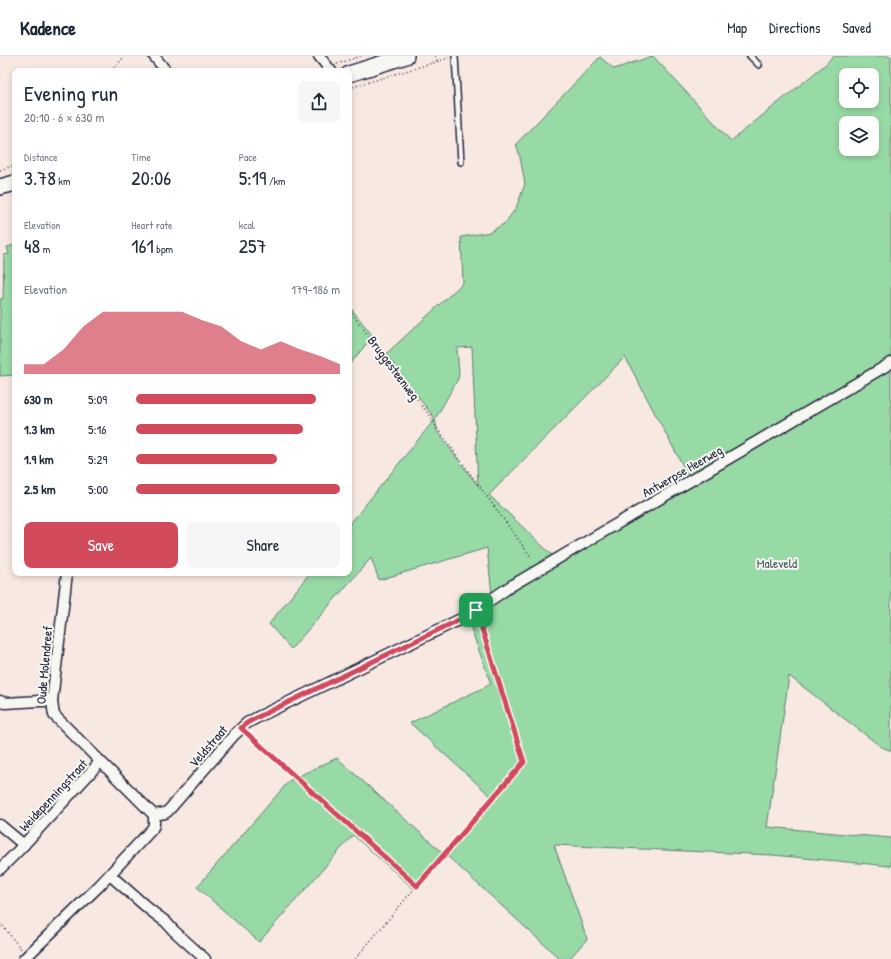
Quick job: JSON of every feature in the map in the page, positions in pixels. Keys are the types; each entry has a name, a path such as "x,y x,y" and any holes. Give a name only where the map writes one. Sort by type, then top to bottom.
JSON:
{"main road":[{"path":"352,73 406,56"},
{"path":"0,179 12,176"},
{"path":"0,188 12,184"}],"street":[{"path":"154,56 164,68"},
{"path":"319,56 329,68"},
{"name":"Antwerpse Heerweg","path":"487,602 511,586 891,363"},
{"name":"Oude Molendreef","path":"67,576 52,701 54,715 154,815"},
{"name":"Veldstraat","path":"154,815 168,811 234,735 247,723 460,619 487,602"},
{"path":"0,701 5,703 52,701"},
{"name":"Weidepenningstraat","path":"0,869 100,762"},
{"path":"25,957 110,875 152,829 154,825 154,815"},
{"name":"Weidepenningstraat","path":"0,825 24,845"},
{"path":"110,875 166,922 198,957"}],"lane":[{"path":"455,56 461,162"},
{"path":"750,56 759,65"}],"path":[{"path":"114,68 125,56"},
{"path":"332,68 361,56"},
{"path":"435,56 437,61"},
{"path":"352,87 449,58"},
{"path":"0,170 12,166"},
{"name":"Bruggesteenweg","path":"352,314 432,419 437,428 540,569"},
{"path":"354,959 524,762 476,610"},
{"path":"241,728 417,886"},
{"path":"0,925 1,924 25,957"}],"green space":[{"name":"Maleveld","path":"653,56 731,141 826,64 833,56 891,56 891,751 880,746 789,676 767,827 891,838 891,866 772,855 554,845 587,939 569,959 560,959 445,854 414,889 353,835 259,942 197,887 290,780 337,758 444,854 493,798 410,723 491,684 469,623 496,600 492,595 487,548 379,580 371,558 291,649 269,624 308,576 352,576 352,521 435,419 386,354 463,283 461,237 490,232 505,223 516,208 525,184 516,144 600,57 614,69","holes":["472,347 478,486 437,431 435,419 458,379 457,348","625,357 691,481 554,557 489,495"]},
{"path":"12,246 12,375 0,376 0,299 3,299 4,255 9,254 7,247"},
{"path":"352,310 373,336 352,361"}],"route":[{"path":"476,610 524,762 417,886 241,728 260,716 467,616 476,610"}]}
